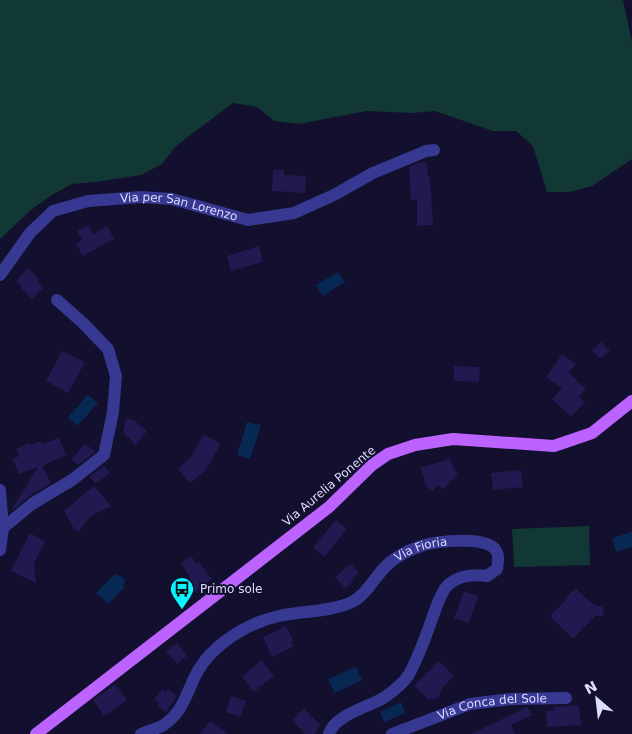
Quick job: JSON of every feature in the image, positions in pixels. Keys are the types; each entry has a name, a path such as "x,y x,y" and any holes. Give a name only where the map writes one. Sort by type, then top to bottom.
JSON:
{"main road":[{"name":"Via Aurelia Ponente","path":"36,734 328,507 372,465 388,454 415,445 454,439 554,446 592,433 632,401"}],"street":[{"name":"Via per San Lorenzo","path":"0,275 30,233 53,211 88,201 141,197 172,199 248,220 294,214 334,195 373,173 426,151 434,150"},
{"path":"3,528 32,504 72,480 104,455 113,412 116,376 108,349 57,300"},
{"path":"0,490 3,528 0,550"},
{"name":"Via Fioria","path":"140,734 162,725 173,715 190,690 200,667 215,649 232,636 252,625 278,616 327,609 351,602 367,591 379,574 394,559 417,547 440,542 464,541 480,542 494,547 498,555 497,569 487,576 474,574 460,577 447,586 439,600 407,678 385,697 339,720 329,734"},
{"name":"Via Conca del Sole","path":"392,734 470,704 511,699 566,698"}],"green space":[{"path":"0,0 623,0 632,42 632,159 592,186 569,192 547,192 533,146 516,131 493,131 435,111 412,113 366,111 299,124 274,121 257,107 233,103 176,146 162,164 141,175 72,184 32,209 0,239"},
{"path":"589,526 590,565 514,567 512,529"}],"water":[{"path":"338,272 345,282 323,296 316,285"},
{"path":"88,395 98,403 77,426 68,417"},
{"path":"247,422 261,425 250,459 237,455"},
{"path":"632,532 632,547 616,552 612,538"},
{"path":"115,574 124,578 125,583 123,584 125,587 108,604 96,593"},
{"path":"356,667 362,680 335,693 328,679"},
{"path":"401,702 405,713 384,722 380,712"}],"building":[{"path":"420,162 426,162 430,178 433,225 417,226 417,200 411,200 409,167"},
{"path":"273,170 284,170 284,175 306,176 305,193 272,191"},
{"path":"88,225 93,234 107,226 114,239 83,256 76,244 82,240 77,231"},
{"path":"259,246 263,262 231,271 227,256"},
{"path":"28,268 44,287 32,299 16,281"},
{"path":"601,342 610,351 603,357 598,357 592,350"},
{"path":"62,351 85,362 68,393 46,381"},
{"path":"562,354 576,364 569,373 586,389 579,397 585,402 571,416 552,399 562,388 546,377"},
{"path":"454,366 480,367 479,382 454,381"},
{"path":"126,418 134,420 147,431 136,445 123,432"},
{"path":"204,434 221,444 206,470 190,483 178,469 190,458"},
{"path":"59,438 66,455 42,466 51,483 28,497 10,512 38,467 19,474 13,459 19,456 16,449 29,443 30,445 41,441 42,444"},
{"path":"85,443 95,452 78,465 72,459"},
{"path":"450,459 458,474 443,489 437,485 433,491 426,486 421,467"},
{"path":"104,466 110,473 96,484 89,477"},
{"path":"521,470 523,487 493,490 491,473"},
{"path":"94,486 111,506 92,515 78,532 64,511"},
{"path":"336,520 347,529 324,557 313,547"},
{"path":"30,533 45,542 34,563 36,583 11,571"},
{"path":"191,556 197,564 199,562 212,579 195,592 186,581 191,578 181,564"},
{"path":"351,564 359,573 345,588 335,577"},
{"path":"575,588 594,605 603,607 604,612 602,616 595,616 573,639 550,616"},
{"path":"464,591 478,596 469,623 454,618"},
{"path":"286,626 294,646 272,657 263,637"},
{"path":"177,643 187,656 177,664 166,651"},
{"path":"261,660 274,676 254,692 242,677"},
{"path":"439,661 454,676 442,688 438,698 428,699 414,686"},
{"path":"115,684 127,700 104,716 93,700"},
{"path":"162,689 166,692 168,689 177,696 166,712 157,706 159,703 154,699"},
{"path":"231,696 246,701 240,717 226,712"},
{"path":"579,705 581,725 547,727 546,711 555,710 554,707"},
{"path":"527,707 532,715 511,725 515,734 471,734"},
{"path":"304,708 320,725 315,734 305,734 292,720"},
{"path":"210,721 228,734 200,734"}],"place":[{"name":"Primo sole","path":"182,610"}]}
